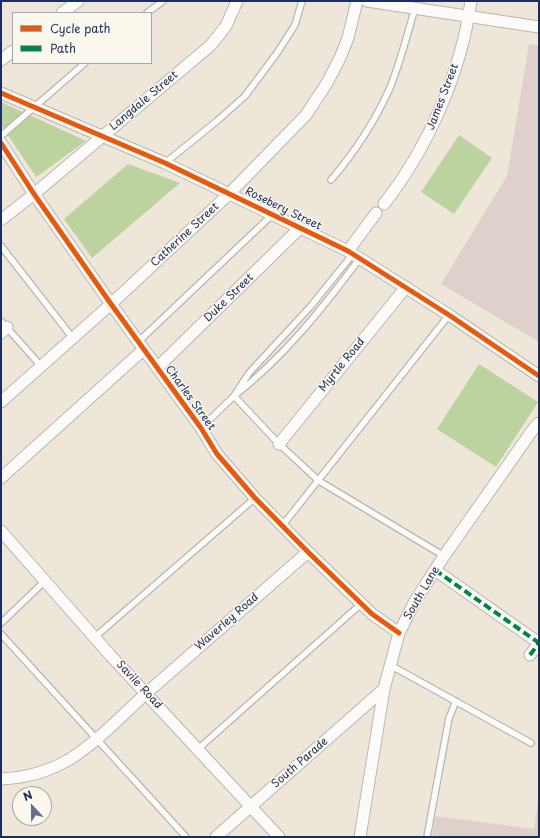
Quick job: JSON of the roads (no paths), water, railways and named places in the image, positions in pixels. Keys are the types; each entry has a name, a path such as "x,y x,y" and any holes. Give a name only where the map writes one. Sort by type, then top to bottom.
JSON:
{"street":[{"path":"63,12 78,1"},
{"name":"Langdale Street","path":"1,220 211,45 226,26 237,1"},
{"name":"Catherine Street","path":"1,402 72,337 111,304 229,194 306,115 327,83 348,38 357,1"},
{"path":"367,1 411,5 469,17 539,27"},
{"name":"James Street","path":"384,204 397,187 432,130 456,63 469,17 471,1"},
{"path":"1,60 12,52"},
{"name":"Rosebery Street","path":"1,93 33,108 165,163 354,254 449,315 539,376"},
{"name":"Charles Street","path":"1,143 34,194 111,304 201,428 217,454 255,498 308,552 372,614 399,633"},
{"path":"354,254 376,213"},
{"name":"Duke Street","path":"157,368 300,228"},
{"name":"Myrtle Road","path":"279,444 406,287"},
{"path":"1,478 141,346"},
{"name":"South Lane","path":"360,837 384,689 399,633 416,600 444,556 539,423"},
{"name":"Savile Road","path":"1,531 95,637 279,837"},
{"name":"Waverley Road","path":"1,779 23,778 44,772 69,759 98,738 146,693 308,552"},
{"path":"435,570 539,643 530,655"},
{"name":"South Parade","path":"216,837 384,689"}],"lane":[{"path":"148,12 163,1"},
{"path":"165,163 217,121 244,96 264,72 292,30 302,1"},
{"path":"331,180 351,156 374,120 389,89 411,5"},
{"path":"1,136 84,64"},
{"path":"141,346 272,215"},
{"path":"1,246 72,337"},
{"path":"234,396 249,373 310,307 354,254"},
{"path":"201,428 234,396 257,378 333,295 354,254"},
{"path":"282,526 449,315"},
{"path":"3,327 41,366"},
{"path":"234,396 279,444 319,481 444,556"},
{"path":"95,637 255,498"},
{"path":"1,623 46,581"},
{"path":"198,749 361,604"},
{"path":"1,634 98,738 186,837"},
{"path":"390,665 531,743"},
{"path":"427,837 449,718 456,701"}]}
